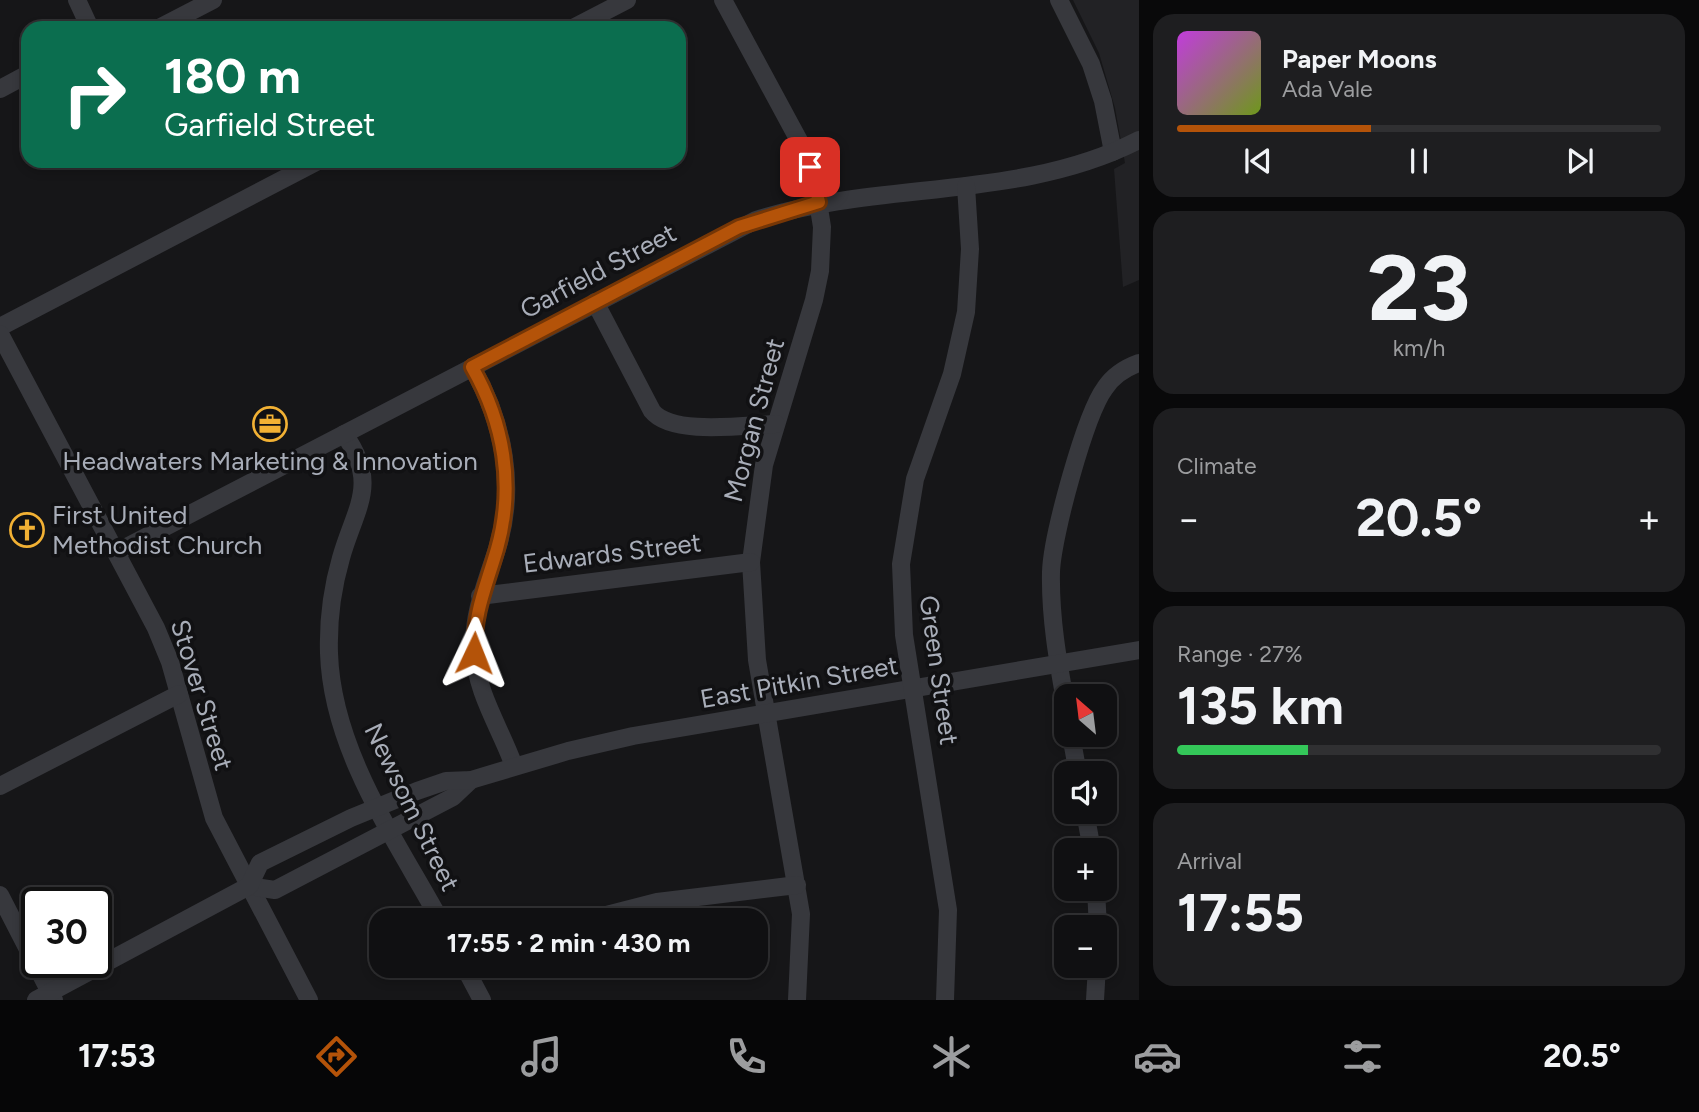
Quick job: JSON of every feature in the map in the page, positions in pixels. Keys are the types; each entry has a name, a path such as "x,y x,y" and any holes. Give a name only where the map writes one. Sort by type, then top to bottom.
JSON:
{"street":[{"path":"77,0 87,21"},
{"path":"172,21 213,0"},
{"path":"586,21 626,0"},
{"name":"Morgan Street","path":"723,0 803,148 819,202 820,271 759,491 751,562 752,626 797,885 802,943 797,1000"},
{"path":"1059,0 1091,64 1103,101 1113,152"},
{"path":"0,89 21,78"},
{"name":"Garfield Street","path":"117,552 739,227 819,202 966,186 1049,172 1139,141"},
{"path":"0,327 305,168"},
{"name":"Green Street","path":"945,1000 948,910 901,599 905,528 919,467 952,374 966,312 970,249 966,186"},
{"path":"595,303 652,411 663,422 680,426 776,424"},
{"name":"Stover Street","path":"0,334 163,643 214,818 309,1000"},
{"path":"1062,684 1051,583 1058,525 1097,400 1114,377 1139,363"},
{"path":"472,367 498,425 506,474 502,528 480,596 474,634 477,680 514,766"},
{"name":"Newsom Street","path":"344,434 358,457 364,493 335,579 330,608 330,657 336,701 348,744 378,807 433,908"},
{"name":"Edwards Street","path":"480,596 751,562"},
{"name":"East Pitkin Street","path":"47,997 249,886 260,863 378,807 446,781 471,780 514,766 633,736 1139,650"},
{"path":"0,786 179,694"},
{"name":"East Pitkin Street","path":"249,886 275,890 453,797 471,780"},
{"path":"634,908 657,902 797,885"},
{"path":"0,895 47,997"},
{"path":"475,978 482,1000"},
{"path":"1094,1000 1096,978"}],"shaded area":[{"path":"1073,0 1139,0 1139,280 1123,287 1114,169 1125,163 1115,108 1099,53"}],"place":[{"name":"Headwaters Marketing & Innovation","path":"270,424"},
{"name":"First United Methodist Church","path":"27,530"}],"route":[{"path":"474,653 480,596 497,551 502,528 506,474 498,425 472,367 739,227 783,211 819,202 810,167"}]}
